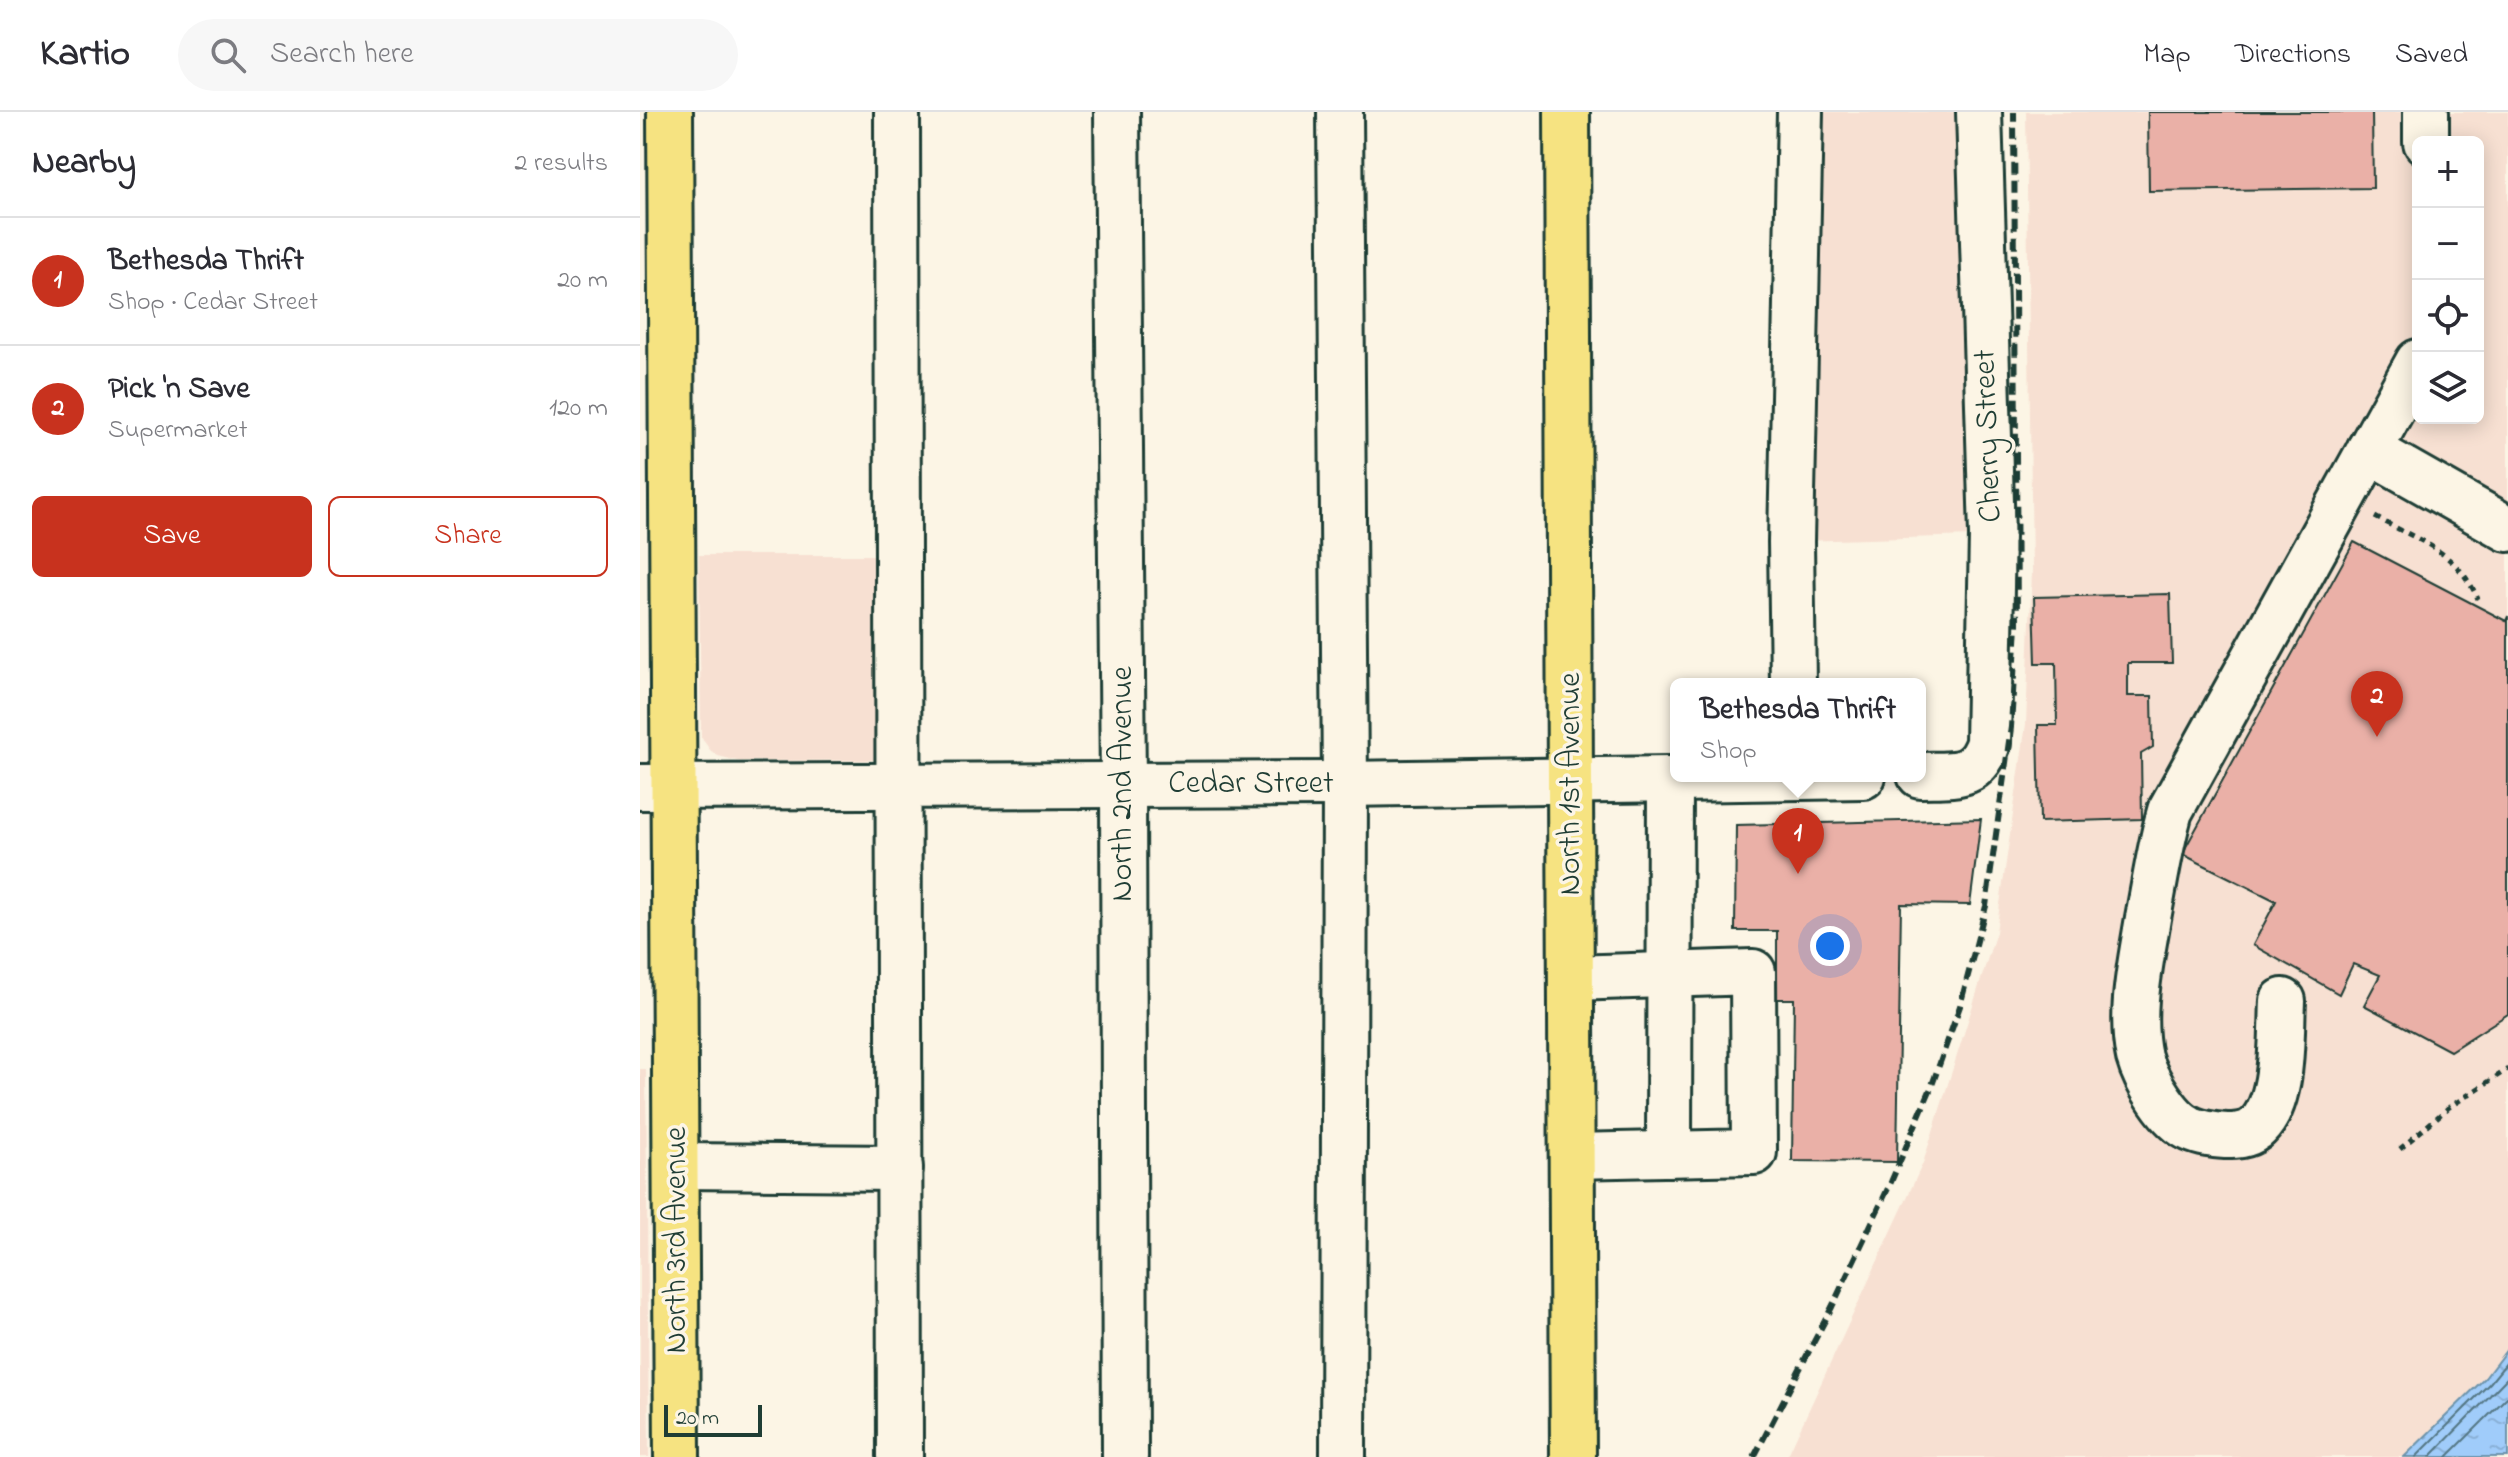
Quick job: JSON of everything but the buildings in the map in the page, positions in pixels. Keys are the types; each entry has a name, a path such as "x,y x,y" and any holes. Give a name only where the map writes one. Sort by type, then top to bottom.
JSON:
{"main road":[{"name":"North 3rd Avenue","path":"670,112 657,787 676,1166 677,1457"},
{"name":"North 1st Avenue","path":"1567,112 1573,1457"}],"street":[{"path":"897,112 900,1457"},
{"name":"North 2nd Avenue","path":"1117,112 1125,1457"},
{"path":"1340,112 1345,784 1343,1457"},
{"path":"1793,678 1791,542 1800,112"},
{"name":"Cherry Street","path":"1926,774 1971,770 1983,760 1988,743 1992,535 1979,112"},
{"path":"2426,112 2426,136"},
{"path":"2283,1001 2275,1095 2255,1129 2240,1136 2209,1135 2187,1128 2165,1106 2147,1079 2136,1031 2142,955 2170,811 2412,373"},
{"path":"2369,450 2508,529"},
{"name":"Cedar Street","path":"657,787 1345,784 1670,779"},
{"path":"1669,1154 1670,779"},
{"path":"1572,978 1753,972 1754,1092 1754,1152 1572,1156"},
{"path":"676,1166 900,1168"}],"path":[{"path":"2371,515 2446,555 2460,568 2478,599"},
{"path":"2446,555 2451,544"},
{"path":"2400,1149 2448,1108 2508,1069"}],"shaded area":[{"path":"1808,112 1961,112 1975,536 1799,541"},
{"path":"2026,112 2508,112 2508,1348 2485,1377 2404,1457 1787,1457 1923,1163 1996,932 2026,724 2032,571"},
{"path":"699,555 891,555 892,760 738,761 718,756 710,750 701,737"},
{"path":"640,1069 646,1069 649,1457 640,1457"}],"water":[{"path":"2508,1348 2508,1457 2404,1457 2485,1378"}],"railway":[{"path":"1754,1457 1832,1307 1931,1088 1960,1006 1986,906 2011,727 2017,625 2014,112"}],"place":[{"name":"Pick 'n Save","path":"2377,737"},
{"name":"Bethesda Thrift","path":"1798,874"}]}
